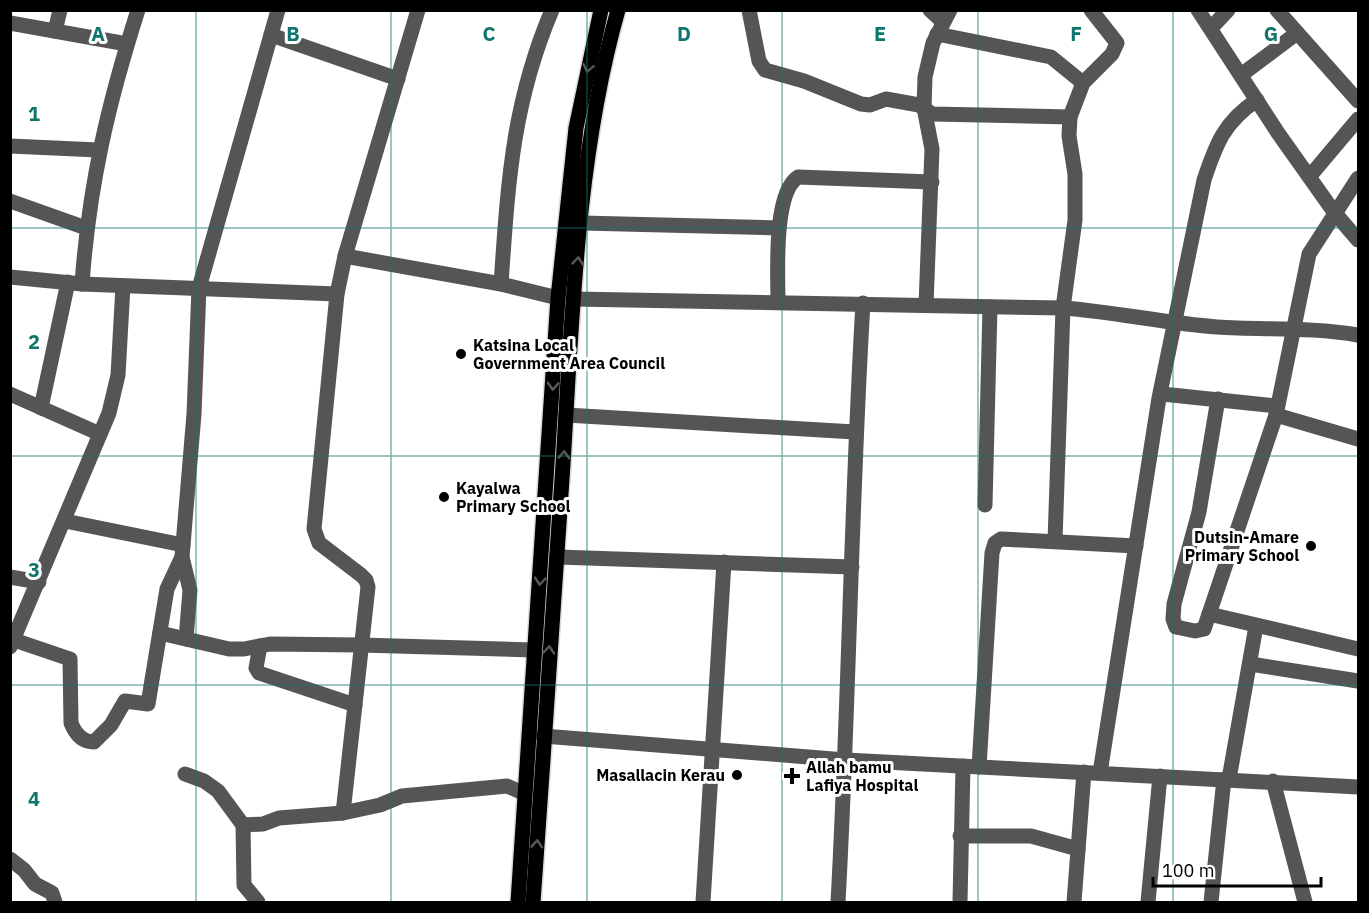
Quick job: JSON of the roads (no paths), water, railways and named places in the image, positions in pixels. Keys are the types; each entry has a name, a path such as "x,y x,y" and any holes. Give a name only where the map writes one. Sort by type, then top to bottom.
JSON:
{"main road":[{"path":"533,903 574,299 593,119 618,10"},
{"path":"518,903 558,298 576,128 600,11"}],"street":[{"path":"56,31 60,10"},
{"path":"41,408 75,283 98,150 138,10"},
{"path":"186,639 190,590 183,551 194,414 199,288 278,10"},
{"path":"343,813 366,580 319,543 314,529 337,294 345,256 418,10"},
{"path":"501,284 511,155 518,113 528,73 552,10"},
{"path":"749,10 759,62 765,70 804,81 861,104 870,105 886,99 924,108 932,114 1070,117"},
{"path":"930,10 943,22 1051,57 1083,83"},
{"path":"1055,541 1063,308 1075,220 1075,174 1069,136 1070,117 1083,83 1112,54 1117,43 1091,10"},
{"path":"1198,10 1334,212 1359,240"},
{"path":"1211,28 1228,10"},
{"path":"1277,10 1358,98"},
{"path":"926,305 932,149 924,108 925,77 943,22"},
{"path":"10,23 127,44"},
{"path":"1241,75 1297,33"},
{"path":"271,35 398,80"},
{"path":"1100,773 1174,321 1204,180 1214,150 1226,127 1239,112 1257,100"},
{"path":"1310,176 1359,119"},
{"path":"10,146 98,150"},
{"path":"778,302 779,228 787,189 798,177 932,182"},
{"path":"1218,399 1199,512 1179,582 1173,623 1176,627 1200,631 1204,629 1276,411 1309,255 1334,212 1359,178"},
{"path":"10,201 86,228"},
{"path":"582,223 779,228"},
{"path":"345,256 501,284 558,298"},
{"path":"10,277 75,283 337,294"},
{"path":"123,285 118,375 100,434 66,521 12,644 72,661 71,723 74,731 88,742 94,742 111,725 125,700 148,704 168,589 183,551"},
{"path":"574,299 1063,308 1108,311 1215,327 1293,328 1359,335"},
{"path":"838,903 846,760 855,432 863,303"},
{"path":"985,505 990,307"},
{"path":"10,394 100,434"},
{"path":"1162,394 1218,399 1276,411 1358,438"},
{"path":"566,415 855,432"},
{"path":"66,521 183,551"},
{"path":"979,766 992,553 995,543 1001,539 1136,546"},
{"path":"558,557 852,567"},
{"path":"703,903 724,562"},
{"path":"10,577 39,582"},
{"path":"1209,614 1359,649"},
{"path":"1210,903 1227,779 1256,626"},
{"path":"160,633 229,649 260,646 361,645 534,650"},
{"path":"260,646 256,668 259,673 355,705"},
{"path":"1250,664 1359,681"},
{"path":"543,736 713,752 1359,787"},
{"path":"960,903 963,766"},
{"path":"1074,903 1084,772"},
{"path":"185,774 204,780 218,791 243,825 244,885 258,903"},
{"path":"1148,903 1160,776"},
{"path":"1273,781 1305,903"},
{"path":"243,825 264,825 279,818 343,813 380,805 402,796 470,788 507,786 524,794"},
{"path":"960,836 1031,836 1078,849"},
{"path":"10,859 24,870 35,884 52,893 55,903"}],"place":[{"name":"Katsina Local Government Area Council","path":"461,354"},
{"name":"Kayalwa Primary School","path":"444,497"},
{"name":"Dutsin-Amare Primary School","path":"1311,546"},
{"name":"Masallacin Kerau","path":"737,775"},
{"name":"Allah bamu Lafiya Hospital","path":"792,776"}]}
